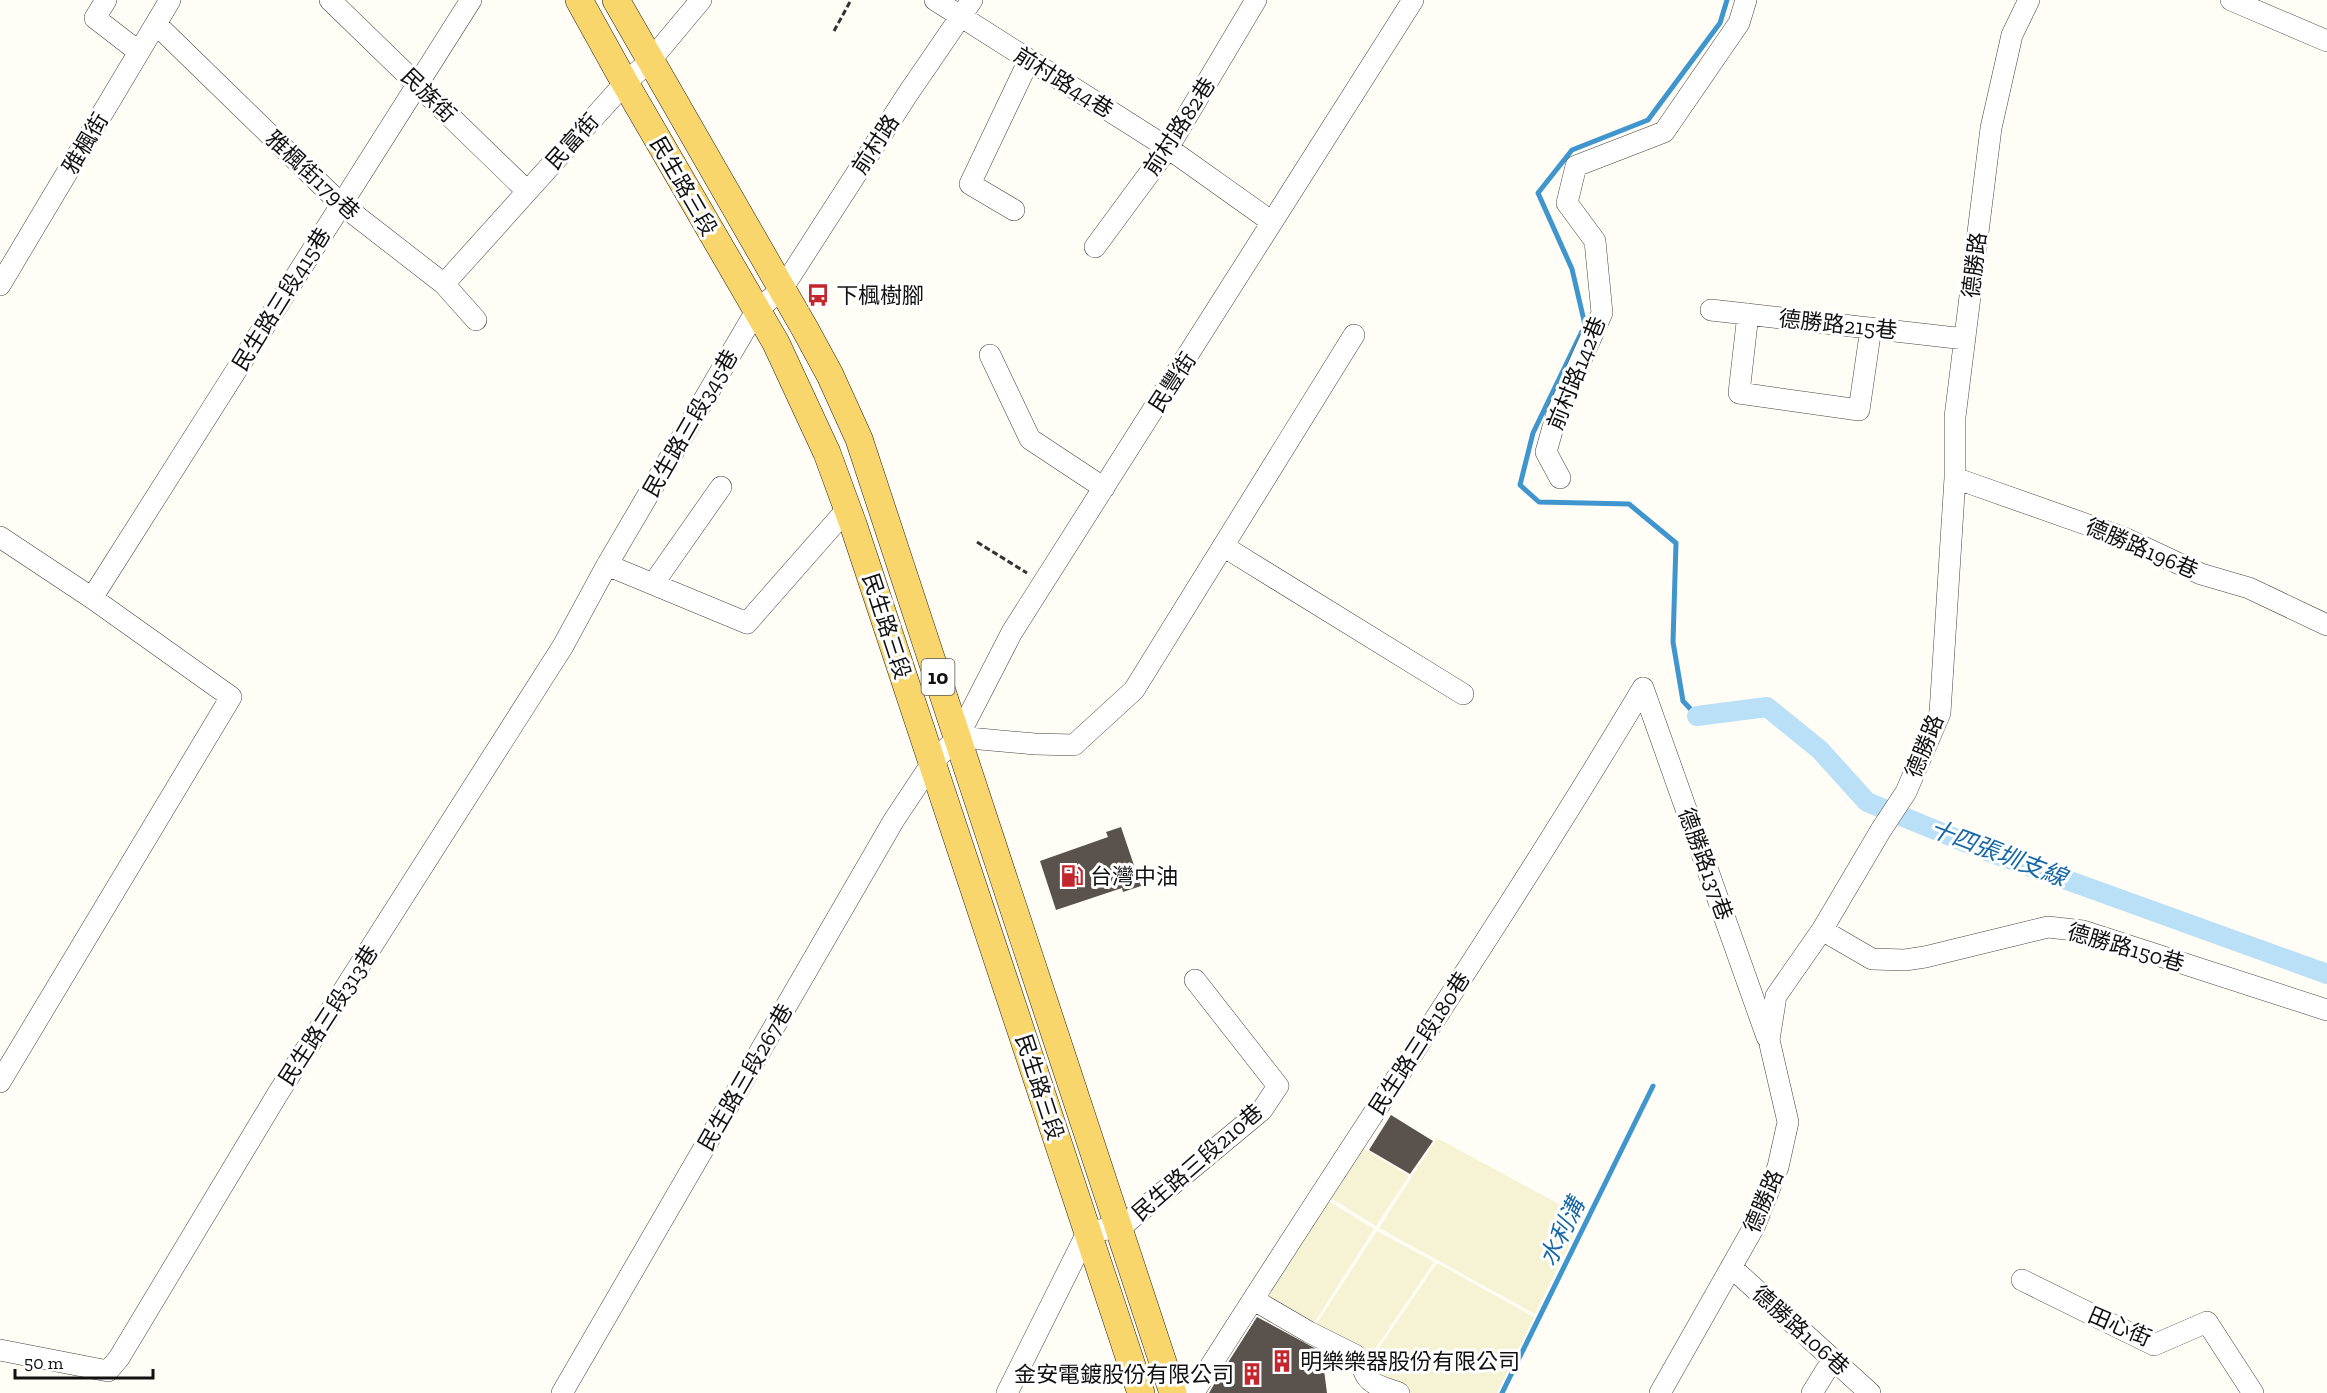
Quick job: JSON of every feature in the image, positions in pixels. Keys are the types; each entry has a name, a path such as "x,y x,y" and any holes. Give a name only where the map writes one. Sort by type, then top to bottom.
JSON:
{"main road":[{"name":"民生路三段","path":"579,0 625,84 776,343 799,388 827,453 848,508 1141,1393"},
{"name":"民生路三段","path":"616,0 830,375 859,439 1173,1393"}],"street":[{"path":"106,0 94,18 139,52"},
{"name":"雅楓街","path":"0,285 170,0"},
{"name":"民族街","path":"330,0 527,191"},
{"name":"民生路三段415巷","path":"92,598 471,0"},
{"name":"民富街","path":"444,284 625,84 650,61 701,0"},
{"name":"前村路44巷","path":"935,0 969,4 1029,60 1168,148 1272,222"},
{"name":"前村路82巷","path":"1095,246 1168,148 1256,0"},
{"name":"民豐街","path":"932,763 958,737 1012,632 1413,0"},
{"name":"前村路142巷","path":"1560,478 1546,452 1557,412 1602,313 1595,241 1568,203 1576,166 1664,132 1738,22 1746,0"},
{"name":"德勝路","path":"1660,1393 1755,1225 1778,1167 1788,1122 1768,1040 1776,996 1822,930 1906,792 1940,713 1955,478 1955,417 1991,128 2012,35 2028,0"},
{"path":"2230,0 2327,40"},
{"name":"前村路","path":"782,289 907,95 969,4"},
{"name":"雅楓街179巷","path":"156,24 341,204 444,284 476,320"},
{"path":"1014,210 970,184 1029,60"},
{"name":"民生路三段345巷","path":"607,565 756,311 782,289"},
{"name":"德勝路215巷","path":"1711,310 1965,339"},
{"path":"1748,314 1739,393 1859,410 1871,328"},
{"path":"958,737 1074,745 1134,690 1354,335"},
{"path":"990,355 1030,439 1104,488"},
{"name":"德勝路196巷","path":"1955,478 2122,537 2201,574 2249,588 2327,625"},
{"path":"653,584 721,487"},
{"path":"607,565 747,623 848,508"},
{"path":"0,1082 231,697 92,598 2,543"},
{"path":"1223,546 1463,694"},
{"name":"民生路三段313巷","path":"0,1350 108,1371 119,1358 277,1095 563,646 607,565"},
{"name":"德勝路137巷","path":"1643,688 1768,1040"},
{"name":"民生路三段180巷","path":"1189,1393 1196,1389 1578,796 1643,688"},
{"name":"民生路三段267巷","path":"562,1393 888,830 932,763"},
{"name":"德勝路150巷","path":"1822,930 1872,958 1905,960 2048,927 2083,931 2327,1010"},
{"name":"民生路三段210巷","path":"1120,1228 1262,1110 1278,1086 1195,980"},
{"path":"1007,1393 1088,1232 1120,1228"},
{"name":"德勝路106巷","path":"1731,1267 1870,1393"},
{"name":"田心街","path":"2022,1280 2154,1345 2207,1322 2253,1393"},
{"path":"1254,1299 1309,1332 1355,1355 1361,1359 1369,1380 1377,1386 1399,1393"},
{"path":"1812,1393 1833,1359"}],"path":[{"path":"834,31 851,0"},
{"path":"977,542 1043,583"}],"shaded area":[{"path":"1437,1138 1583,1217 1535,1314 1379,1228"},
{"path":"1361,1147 1409,1176 1376,1226 1329,1197"},
{"path":"1327,1200 1374,1229 1311,1328 1264,1299"},
{"path":"1377,1231 1434,1262 1367,1361 1313,1329"},
{"path":"1437,1263 1534,1317 1497,1393 1411,1393 1401,1385 1378,1379 1368,1364"}],"building":[{"path":"1121,827 1141,886 1123,892 1122,888 1056,910 1040,861 1108,837 1106,832"},
{"path":"1391,1115 1433,1141 1410,1174 1369,1150"},
{"path":"1257,1317 1333,1358 1324,1370 1327,1393 1209,1393 1216,1381 1224,1378 1222,1372"}],"waterway":[{"path":"1697,716 1683,701 1673,642 1676,543 1629,504 1539,502 1520,485 1533,433 1585,325 1572,269 1538,193 1572,150 1648,120 1720,23 1727,0"},
{"name":"十四張圳支線","path":"1697,716 1767,707 1820,750 1867,802 1984,850 2327,974"},
{"name":"水利溝","path":"1502,1393 1653,1086"}],"place":[{"name":"下楓樹腳","path":"818,295"},
{"name":"台灣中油","path":"1072,876"},
{"name":"明樂樂器股份有限公司","path":"1282,1361"},
{"name":"金安電鍍股份有限公司","path":"1252,1374"}]}
